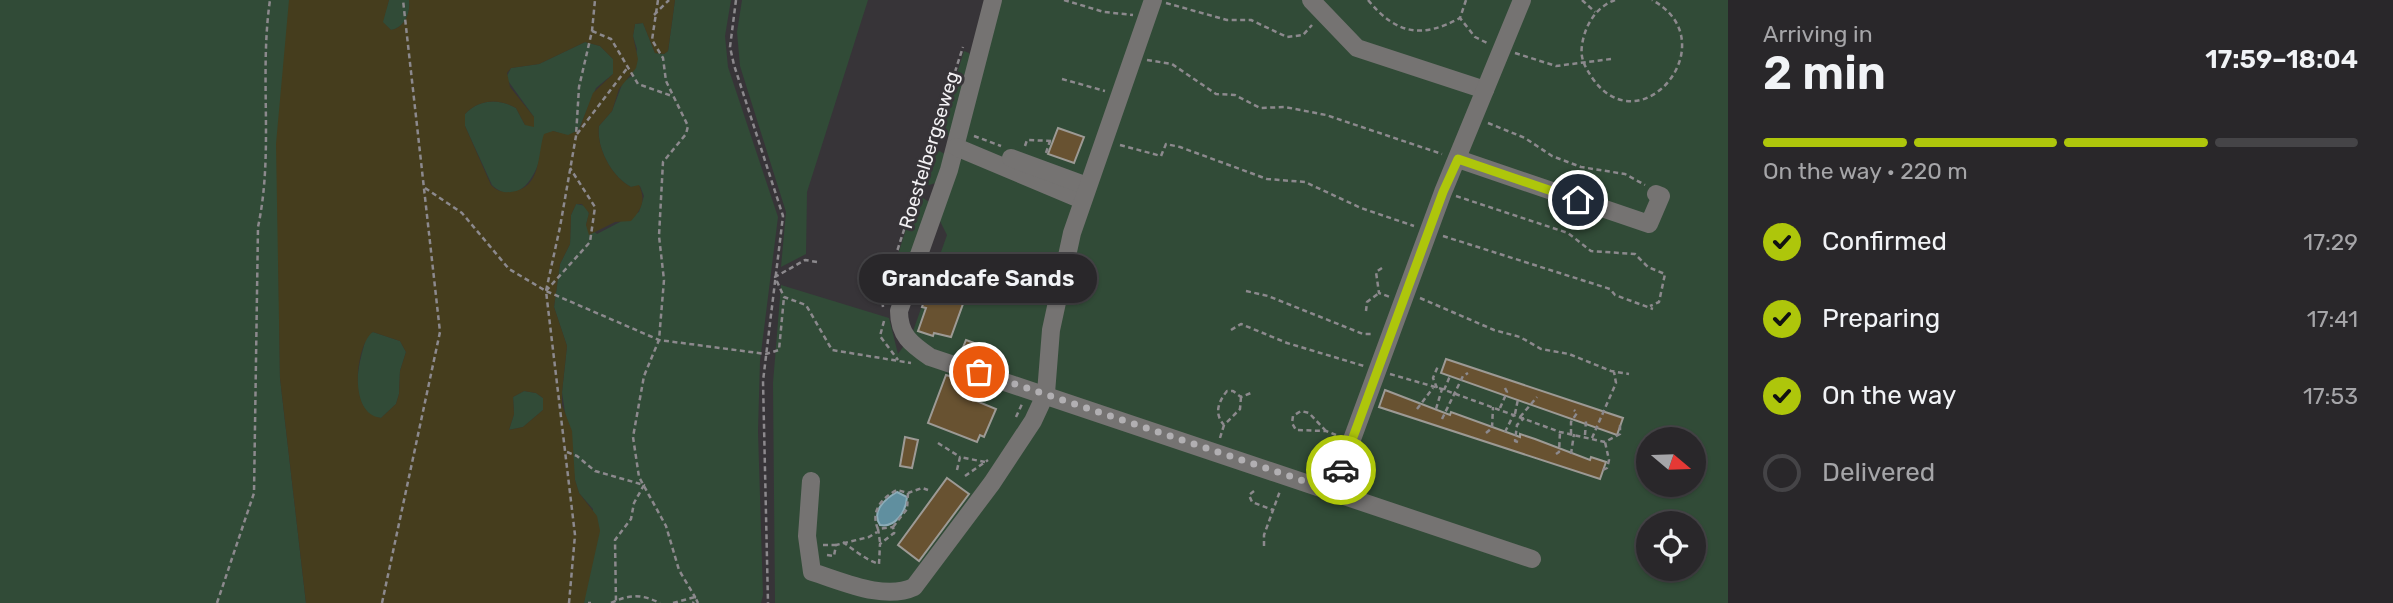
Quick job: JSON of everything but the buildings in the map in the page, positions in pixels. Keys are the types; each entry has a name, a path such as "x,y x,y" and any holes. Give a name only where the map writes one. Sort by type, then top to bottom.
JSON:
{"street":[{"name":"Roestelbergseweg","path":"993,0 957,142 899,311 899,328 908,340 930,357 1037,390"},
{"path":"811,481 823,547 812,572 879,591 902,593 914,587 992,483 1011,442 1033,421 1037,390 1084,193 1153,0"},
{"path":"1334,491 1443,192 1522,0"},
{"path":"1317,6 1357,48 1485,90"},
{"path":"957,142 1084,193"},
{"path":"1458,159 1649,224 1661,196 1656,194"},
{"path":"1037,390 1532,559"}],"path":[{"path":"217,603 254,493 258,227 264,198 267,154 263,74 270,0"},
{"path":"382,603 440,332 403,0"},
{"path":"569,603 575,535 546,291 576,136 579,87 592,31 595,0"},
{"path":"658,0 652,40 663,58 666,81 688,126 686,134 663,162 659,236 664,280 659,340 644,376 634,437 639,477 666,526 679,570 696,603"},
{"path":"654,15 669,0"},
{"path":"736,0 730,47 783,216 766,354 762,435 768,603"},
{"path":"1064,0 1104,12 1146,18"},
{"path":"1160,0 1183,10 1196,10 1219,18 1251,20 1287,37 1303,35 1317,6"},
{"path":"1368,0 1379,14 1398,27 1432,31 1460,18 1466,0"},
{"path":"1582,0 1595,12"},
{"path":"1615,0 1595,12 1581,46 1582,64 1597,84 1620,99 1645,99 1670,87 1682,65 1686,50 1683,33 1666,7 1652,0"},
{"path":"1460,18 1475,37 1556,66 1611,59"},
{"path":"592,31 611,39 638,84 674,97"},
{"path":"784,297 806,305 832,350 898,360 880,336 885,318 882,298 964,43"},
{"path":"1132,58 1172,64 1209,91 1235,95 1260,108 1285,107 1326,115 1458,159"},
{"path":"576,136 628,67"},
{"path":"1062,79 1118,95"},
{"path":"1475,117 1525,138 1552,156 1581,167 1604,169 1637,179 1656,194"},
{"path":"1023,149 1027,140 1052,141 1044,161"},
{"path":"1102,140 1161,156 1166,144 1267,179 1305,182 1361,208 1610,289 1615,295 1651,308 1659,302 1665,274 1648,267 1635,254 1591,251 1568,233 1533,220 1509,216 1493,207 1443,192"},
{"path":"546,291 590,242 595,207 570,168"},
{"path":"424,187 462,213 509,269 546,291 659,340 766,354 779,350 784,297 775,277"},
{"path":"775,277 805,260 817,262"},
{"path":"1379,293 1376,278 1377,272 1382,268"},
{"path":"1247,291 1346,325 1363,334 1391,334"},
{"path":"1366,311 1367,302 1379,293 1405,297 1520,337 1541,349 1569,354 1614,372 1629,374"},
{"path":"1231,330 1241,324 1348,363 1455,393 1560,432 1605,442 1620,434 1620,425"},
{"path":"1436,410 1439,388 1433,378 1438,366"},
{"path":"1592,438 1616,383 1614,372"},
{"path":"1442,419 1463,376 1468,373"},
{"path":"1417,409 1450,376"},
{"path":"1500,409 1507,392 1504,386"},
{"path":"965,476 1011,442 1037,390"},
{"path":"1227,391 1233,391 1241,397 1240,409 1224,425 1218,416 1222,397 1227,391"},
{"path":"1241,397 1251,393"},
{"path":"1518,442 1515,441 1517,425 1537,397"},
{"path":"1505,432 1518,398"},
{"path":"1486,433 1492,428 1493,407"},
{"path":"1571,454 1571,422 1577,413 1574,410"},
{"path":"1326,431 1309,413 1301,411 1293,416 1292,424 1296,429 1326,431 1352,442"},
{"path":"1585,436 1586,421"},
{"path":"1556,454 1560,448 1560,432"},
{"path":"1603,470 1607,468 1609,460 1605,442"},
{"path":"938,443 960,457 985,462"},
{"path":"941,451 944,446"},
{"path":"567,452 577,456 595,471 644,485"},
{"path":"957,470 960,457"},
{"path":"1264,546 1264,535 1286,475"},
{"path":"644,485 634,503 631,519 615,540 614,602 642,595 660,603"},
{"path":"843,542 862,553 868,561 879,564 880,544 875,522 880,502 897,490 908,494 922,488 928,490"},
{"path":"1254,491 1249,495 1253,504 1273,510"},
{"path":"823,547 869,537 878,530 893,527 907,509 908,494"},
{"path":"880,544 896,534 893,527"},
{"path":"673,603 695,597"}],"green space":[{"path":"0,0 290,0 277,148 280,378 306,603 0,603"},
{"path":"389,0 409,0 408,15 400,26 391,30 382,22"},
{"path":"675,0 731,0 725,36 728,67 778,217 760,361 758,431 763,595 761,603 584,603 593,509 579,493 575,480 562,392 567,346 554,307 560,264 570,244 571,215 576,204 586,206 589,214 586,225 597,234 639,212 644,196 640,186 631,187 612,169 600,143 599,126 612,111 623,82 632,76 637,49 633,36 635,24 643,23 655,53 664,54 668,51"},
{"path":"742,0 868,0 807,192 806,254 781,267 786,212 740,66 737,32"},
{"path":"999,0 1728,0 1728,603 775,603 773,383 781,285 889,318 898,354 912,334 947,235 939,219"},
{"path":"585,42 600,46 613,59 613,74 596,88 579,129 568,136 553,131 542,141 539,162 528,182 512,193 502,192 492,185 465,126 465,114 476,105 503,103 516,108 525,125 534,117 506,78 511,68 539,64"},
{"path":"964,51 969,53 972,62 954,134 945,137 938,134"},
{"path":"933,147 948,156 939,182 929,185 922,182"},
{"path":"917,194 932,204 906,276 898,279 891,277"},
{"path":"373,332 400,341 406,352 400,371 396,404 381,418 371,417 364,408 358,388 364,346 367,335"},
{"path":"524,391 536,393 543,398 543,410 523,427 509,430 514,414 513,397"}],"sand":[{"path":"289,0 389,0 383,22 391,30 396,29 406,19 409,0 675,0 668,51 664,54 655,53 643,23 635,24 633,36 638,59 636,68 619,89 612,111 599,126 600,143 612,169 631,187 639,185 642,195 640,208 631,221 615,222 589,235 586,225 589,213 582,204 576,204 571,215 570,244 560,264 554,307 567,346 562,405 572,431 575,480 579,493 597,516 600,531 584,603 306,603 280,378 276,144","holes":["585,42 600,46 613,59 613,74 593,93 579,130 568,135 553,131 544,134 536,169 528,184 511,192 496,189 491,185 465,126 465,114 476,105 503,103 516,108 525,125 534,127 534,117 510,87 507,73 511,68 539,64","373,332 400,341 406,352 400,371 396,404 381,418 370,413 362,404 359,391 359,362","524,391 536,393 543,398 543,410 523,427 509,430 514,414 513,397"]}],"water":[{"path":"897,492 907,497 902,513 890,524 880,525 878,510"}],"way so far":[{"path":"979,372 1334,491 1341,470"}],"place":[{"name":"Grandcafe Sands","path":"979,372"}],"route":[{"path":"1341,470 1443,192 1458,159 1578,200"}]}
